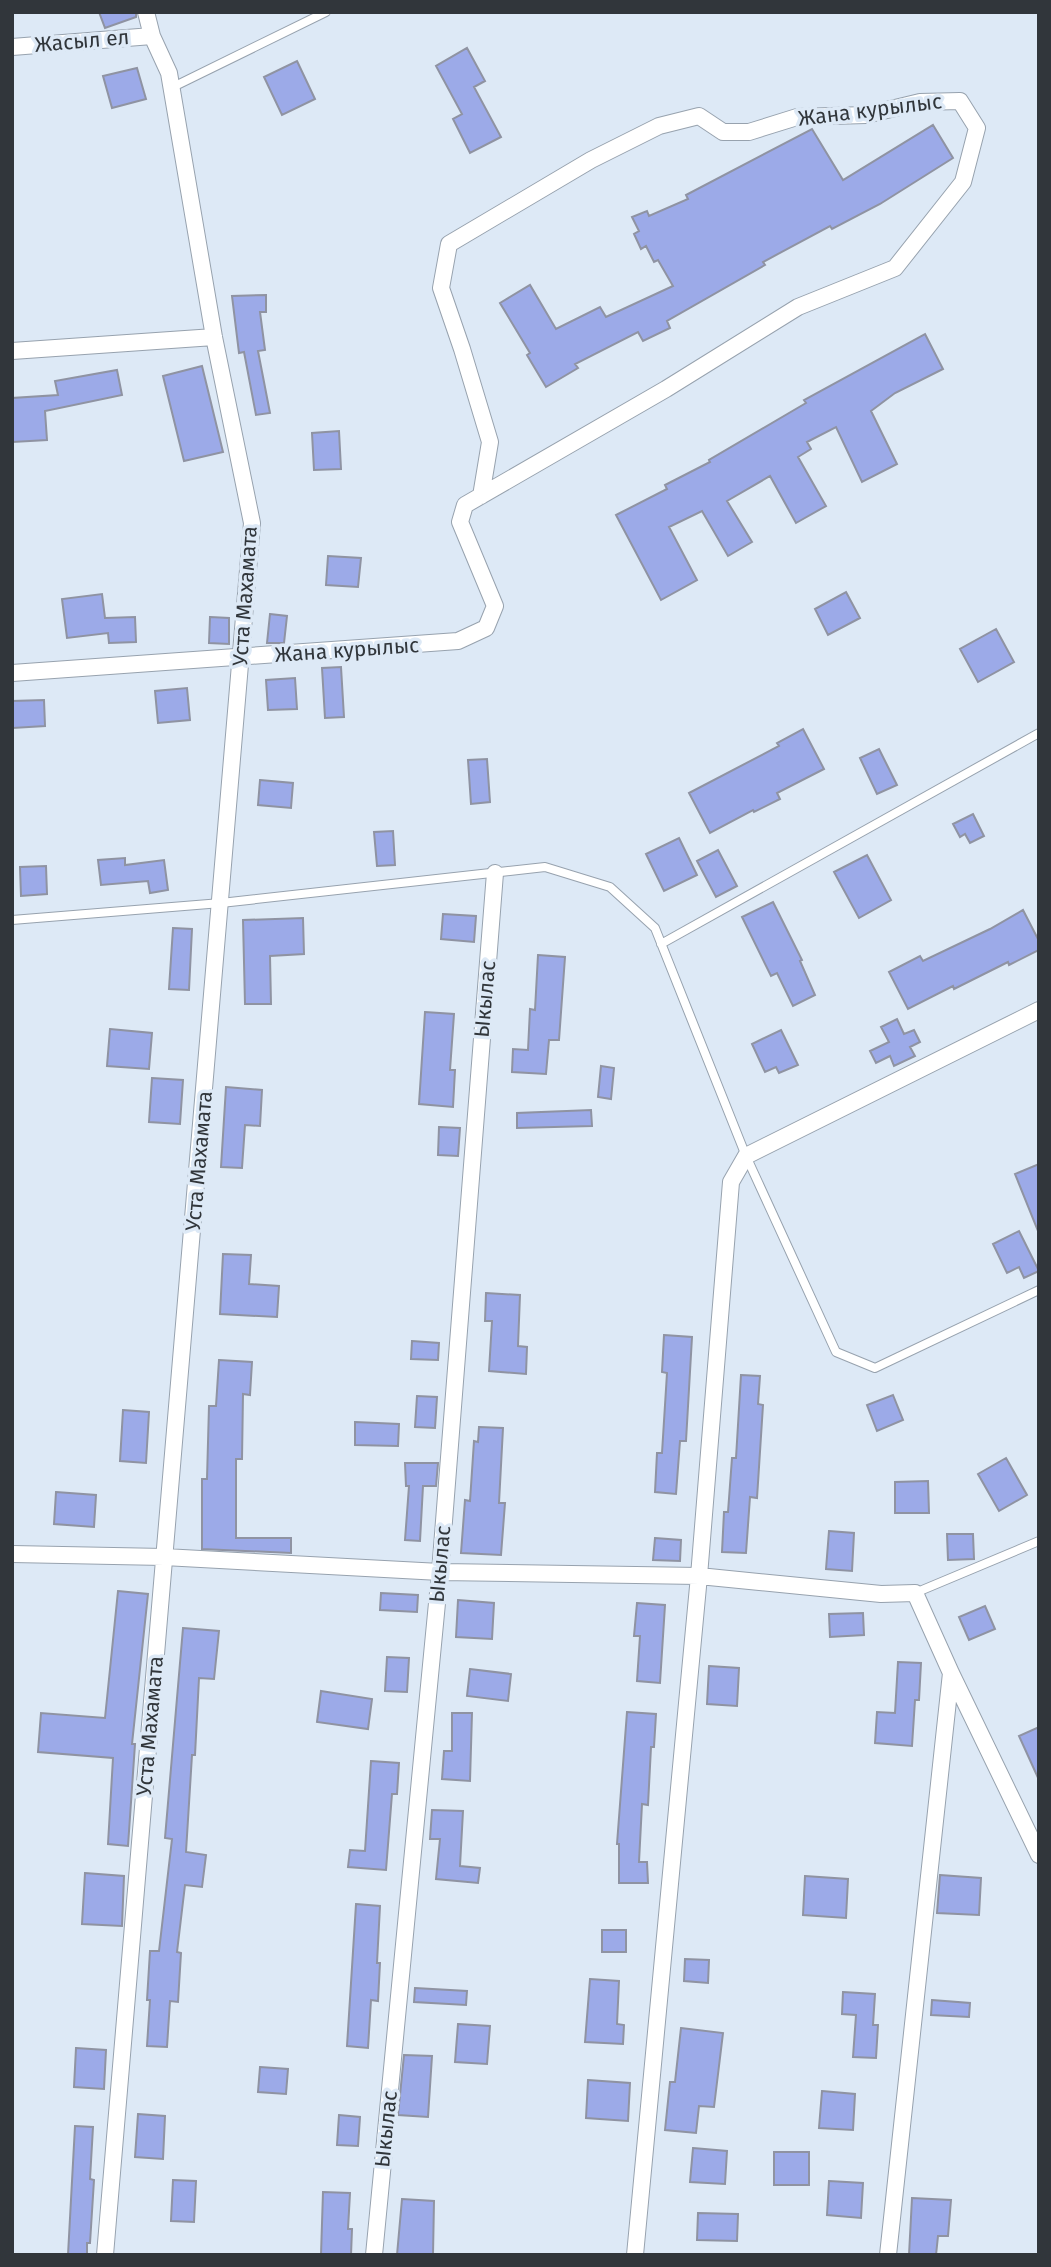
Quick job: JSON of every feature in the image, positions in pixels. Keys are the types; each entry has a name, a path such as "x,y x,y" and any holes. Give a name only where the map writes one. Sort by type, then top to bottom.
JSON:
{"street":[{"name":"Уста Махамата","path":"106,2255 252,523 214,337 170,80 152,36 146,12"},
{"name":"Жасыл ел","path":"12,47 152,36"},
{"name":"Жана курылыс","path":"12,673 458,641 486,628 495,606 460,522 466,505 666,389 798,307 895,268 964,182 978,128 960,101 920,102 866,115 797,117 748,132 723,132 699,116 659,126 591,160 449,244 442,288 490,442 481,496"},
{"path":"12,351 214,337"},
{"name":"Ыкылас","path":"374,2255 440,1572 495,873"},
{"path":"635,2255 699,1576 731,1182 746,1156 1039,1010"},
{"path":"12,1554 164,1557 440,1572 699,1576 881,1594 915,1593 1039,1855"},
{"path":"888,2255 951,1673"}],"lane":[{"path":"170,80 326,12"},
{"path":"661,944 1039,733"},
{"path":"12,920 221,903 545,867 610,887 655,928 746,1156 836,1352 875,1368 1039,1290"},
{"path":"915,1593 1039,1541"}],"building":[{"path":"99,12 136,12 136,17 105,28"},
{"path":"467,48 485,81 474,87 501,137 470,153 453,119 462,114 436,66"},
{"path":"297,61 315,99 282,115 264,77"},
{"path":"137,68 146,99 112,108 103,76"},
{"path":"933,125 953,158 880,204 832,229 830,226 763,262 765,265 667,321 670,328 643,341 638,332 575,364 578,368 546,387 527,355 530,353 500,303 530,285 556,329 600,307 606,317 673,286 658,260 654,262 646,246 641,249 634,234 639,231 632,217 647,211 649,216 688,199 686,195 812,129 843,180"},
{"path":"266,295 266,312 260,312 265,350 258,351 270,413 256,415 244,352 239,353 232,296"},
{"path":"925,334 943,369 895,393 871,411 897,464 862,482 836,427 807,442 811,449 798,457 826,506 796,523 770,476 727,501 752,542 728,556 702,511 669,527 697,580 661,600 616,515 667,489 665,485 710,462 709,460 806,403 804,400"},
{"path":"202,366 223,452 184,461 163,376"},
{"path":"117,370 122,395 45,411 47,440 13,442 12,398 58,395 55,381"},
{"path":"339,431 341,469 314,470 312,433"},
{"path":"328,556 361,558 358,587 326,585"},
{"path":"846,592 860,618 828,635 815,609"},
{"path":"102,594 105,618 135,617 136,642 109,643 108,633 67,638 62,599"},
{"path":"270,614 287,616 284,643 267,643"},
{"path":"210,617 229,618 229,644 209,643"},
{"path":"996,629 1014,662 978,682 960,649"},
{"path":"341,667 344,717 325,718 322,668"},
{"path":"295,678 297,709 268,710 266,680"},
{"path":"187,688 190,720 158,723 155,691"},
{"path":"44,700 45,726 13,728 12,701"},
{"path":"803,729 824,769 777,793 780,799 710,833 689,793 779,746 777,743"},
{"path":"879,749 897,785 877,794 860,758"},
{"path":"487,759 490,802 471,804 468,760"},
{"path":"260,780 293,783 291,808 258,805"},
{"path":"973,814 984,836 970,843 965,834 960,837 953,824"},
{"path":"393,831 395,865 377,866 374,832"},
{"path":"679,838 697,875 664,891 646,854"},
{"path":"718,850 737,886 716,897 697,861"},
{"path":"867,855 891,900 859,918 834,872"},
{"path":"125,858 125,865 164,860 168,890 150,893 148,881 101,885 98,860"},
{"path":"46,866 47,894 21,896 20,867"},
{"path":"773,902 802,960 800,961 815,995 793,1006 777,973 771,976 742,917"},
{"path":"1023,910 1039,941 1039,950 954,989 953,986 908,1009 889,972 920,956 923,961"},
{"path":"443,914 476,916 474,942 441,939"},
{"path":"303,918 304,954 270,956 271,1004 245,1004 243,920"},
{"path":"173,928 192,929 189,990 169,989"},
{"path":"538,955 565,957 559,1040 549,1040 546,1074 512,1072 513,1049 528,1050 530,1009 535,1010"},
{"path":"425,1012 454,1014 450,1070 455,1070 453,1107 419,1104"},
{"path":"897,1019 904,1034 914,1030 920,1042 910,1047 915,1056 894,1066 890,1056 876,1063 870,1051 889,1042 881,1027"},
{"path":"110,1029 152,1033 149,1069 107,1066"},
{"path":"781,1030 798,1065 779,1073 776,1067 765,1072 752,1044"},
{"path":"601,1066 614,1068 611,1099 598,1097"},
{"path":"152,1078 183,1080 180,1124 149,1122"},
{"path":"226,1087 262,1090 260,1126 245,1125 242,1168 221,1167"},
{"path":"591,1110 592,1126 517,1128 517,1113"},
{"path":"439,1127 460,1128 458,1156 438,1155"},
{"path":"1039,1164 1039,1231 1038,1231 1015,1174"},
{"path":"1019,1231 1039,1271 1024,1278 1019,1267 1007,1273 993,1244"},
{"path":"223,1254 251,1255 249,1284 279,1286 277,1317 220,1314"},
{"path":"486,1293 520,1295 518,1346 527,1347 526,1374 489,1371 492,1321 485,1321"},
{"path":"664,1335 692,1337 686,1441 680,1441 676,1494 655,1492 657,1453 662,1453 667,1373 662,1372"},
{"path":"412,1341 439,1343 438,1360 411,1359"},
{"path":"219,1360 252,1362 250,1395 243,1394 242,1459 236,1459 236,1538 291,1538 291,1553 202,1549 202,1479 207,1479 209,1406 216,1406"},
{"path":"741,1375 760,1376 758,1404 763,1405 757,1498 750,1497 746,1553 722,1552 724,1512 728,1512 732,1458 736,1458"},
{"path":"893,1395 903,1420 877,1431 867,1405"},
{"path":"417,1396 437,1397 435,1428 415,1427"},
{"path":"123,1410 149,1412 146,1463 120,1461"},
{"path":"355,1422 399,1424 398,1446 355,1445"},
{"path":"479,1427 503,1428 499,1503 505,1503 501,1555 461,1553 465,1500 470,1501 474,1441 478,1442"},
{"path":"1006,1458 1027,1495 999,1511 978,1474"},
{"path":"405,1463 438,1463 436,1486 423,1486 420,1541 405,1540 409,1486 406,1486"},
{"path":"928,1481 929,1513 895,1513 895,1482"},
{"path":"56,1492 96,1495 94,1527 54,1524"},
{"path":"829,1531 854,1533 852,1571 826,1569"},
{"path":"947,1534 973,1534 974,1559 948,1560"},
{"path":"655,1538 681,1540 680,1561 653,1560"},
{"path":"118,1591 148,1594 132,1744 135,1744 128,1846 108,1844 113,1758 38,1752 41,1713 105,1718"},
{"path":"381,1593 418,1595 417,1612 380,1610"},
{"path":"458,1600 494,1603 492,1639 456,1637"},
{"path":"637,1603 665,1605 660,1683 637,1681 640,1636 634,1636"},
{"path":"985,1606 995,1629 969,1640 959,1617"},
{"path":"863,1613 864,1635 830,1637 829,1614"},
{"path":"183,1628 219,1631 214,1679 199,1678 186,1852 206,1855 202,1887 185,1885 177,1952 181,1953 178,2002 170,2001 167,2047 147,2046 150,1951 159,1951 172,1839 165,1838"},
{"path":"387,1657 409,1658 407,1692 385,1691"},
{"path":"898,1662 921,1663 912,1746 875,1743 877,1712 895,1713"},
{"path":"709,1666 739,1668 737,1706 707,1704"},
{"path":"470,1669 511,1674 508,1701 467,1696"},
{"path":"321,1691 372,1699 368,1729 317,1722"},
{"path":"627,1712 656,1714 648,1805 642,1804 639,1862 647,1862 648,1883 619,1883 617,1844"},
{"path":"452,1713 472,1713 470,1781 442,1779 444,1751 452,1751"},
{"path":"1039,1727 1039,1780 1019,1736"},
{"path":"371,1761 399,1763 397,1794 392,1794 386,1870 348,1867 350,1850 365,1851"},
{"path":"432,1810 463,1811 460,1866 480,1868 478,1883 436,1879 440,1839 430,1839"},
{"path":"85,1873 124,1876 122,1926 82,1924"},
{"path":"940,1875 981,1878 979,1915 937,1913"},
{"path":"805,1876 848,1879 846,1918 803,1915"},
{"path":"356,1904 380,1906 378,2001 371,2000 368,2048 347,2046"},
{"path":"602,1930 626,1930 626,1952 602,1952"},
{"path":"685,1959 709,1960 708,1983 684,1981"},
{"path":"590,1979 619,1981 617,2024 624,2025 623,2044 585,2042"},
{"path":"415,1988 467,1991 466,2005 414,2002"},
{"path":"843,1992 875,1994 873,2025 878,2025 876,2058 853,2057 856,2015 842,2014"},
{"path":"932,2000 970,2003 969,2017 931,2015"},
{"path":"458,2024 490,2026 487,2064 455,2062"},
{"path":"681,2028 723,2033 714,2107 699,2106 696,2133 665,2130 670,2082 675,2082"},
{"path":"76,2048 106,2050 104,2089 74,2087"},
{"path":"404,2055 432,2056 428,2117 398,2115"},
{"path":"260,2067 288,2069 286,2094 258,2092"},
{"path":"588,2080 630,2083 628,2121 586,2118"},
{"path":"822,2091 855,2094 853,2130 819,2128"},
{"path":"138,2114 165,2116 163,2159 135,2157"},
{"path":"339,2115 360,2117 358,2146 337,2145"},
{"path":"75,2126 93,2127 90,2179 94,2180 87,2255 68,2255"},
{"path":"693,2148 727,2151 725,2184 690,2182"},
{"path":"774,2152 809,2152 809,2185 774,2185"},
{"path":"173,2180 196,2181 194,2222 171,2221"},
{"path":"829,2181 863,2183 861,2218 827,2215"},
{"path":"323,2192 350,2193 348,2229 352,2229 351,2255 321,2255"},
{"path":"912,2198 951,2200 948,2236 938,2236 936,2255 909,2255"},
{"path":"402,2199 434,2201 433,2255 397,2255"},
{"path":"698,2213 738,2214 737,2241 697,2240"}]}
